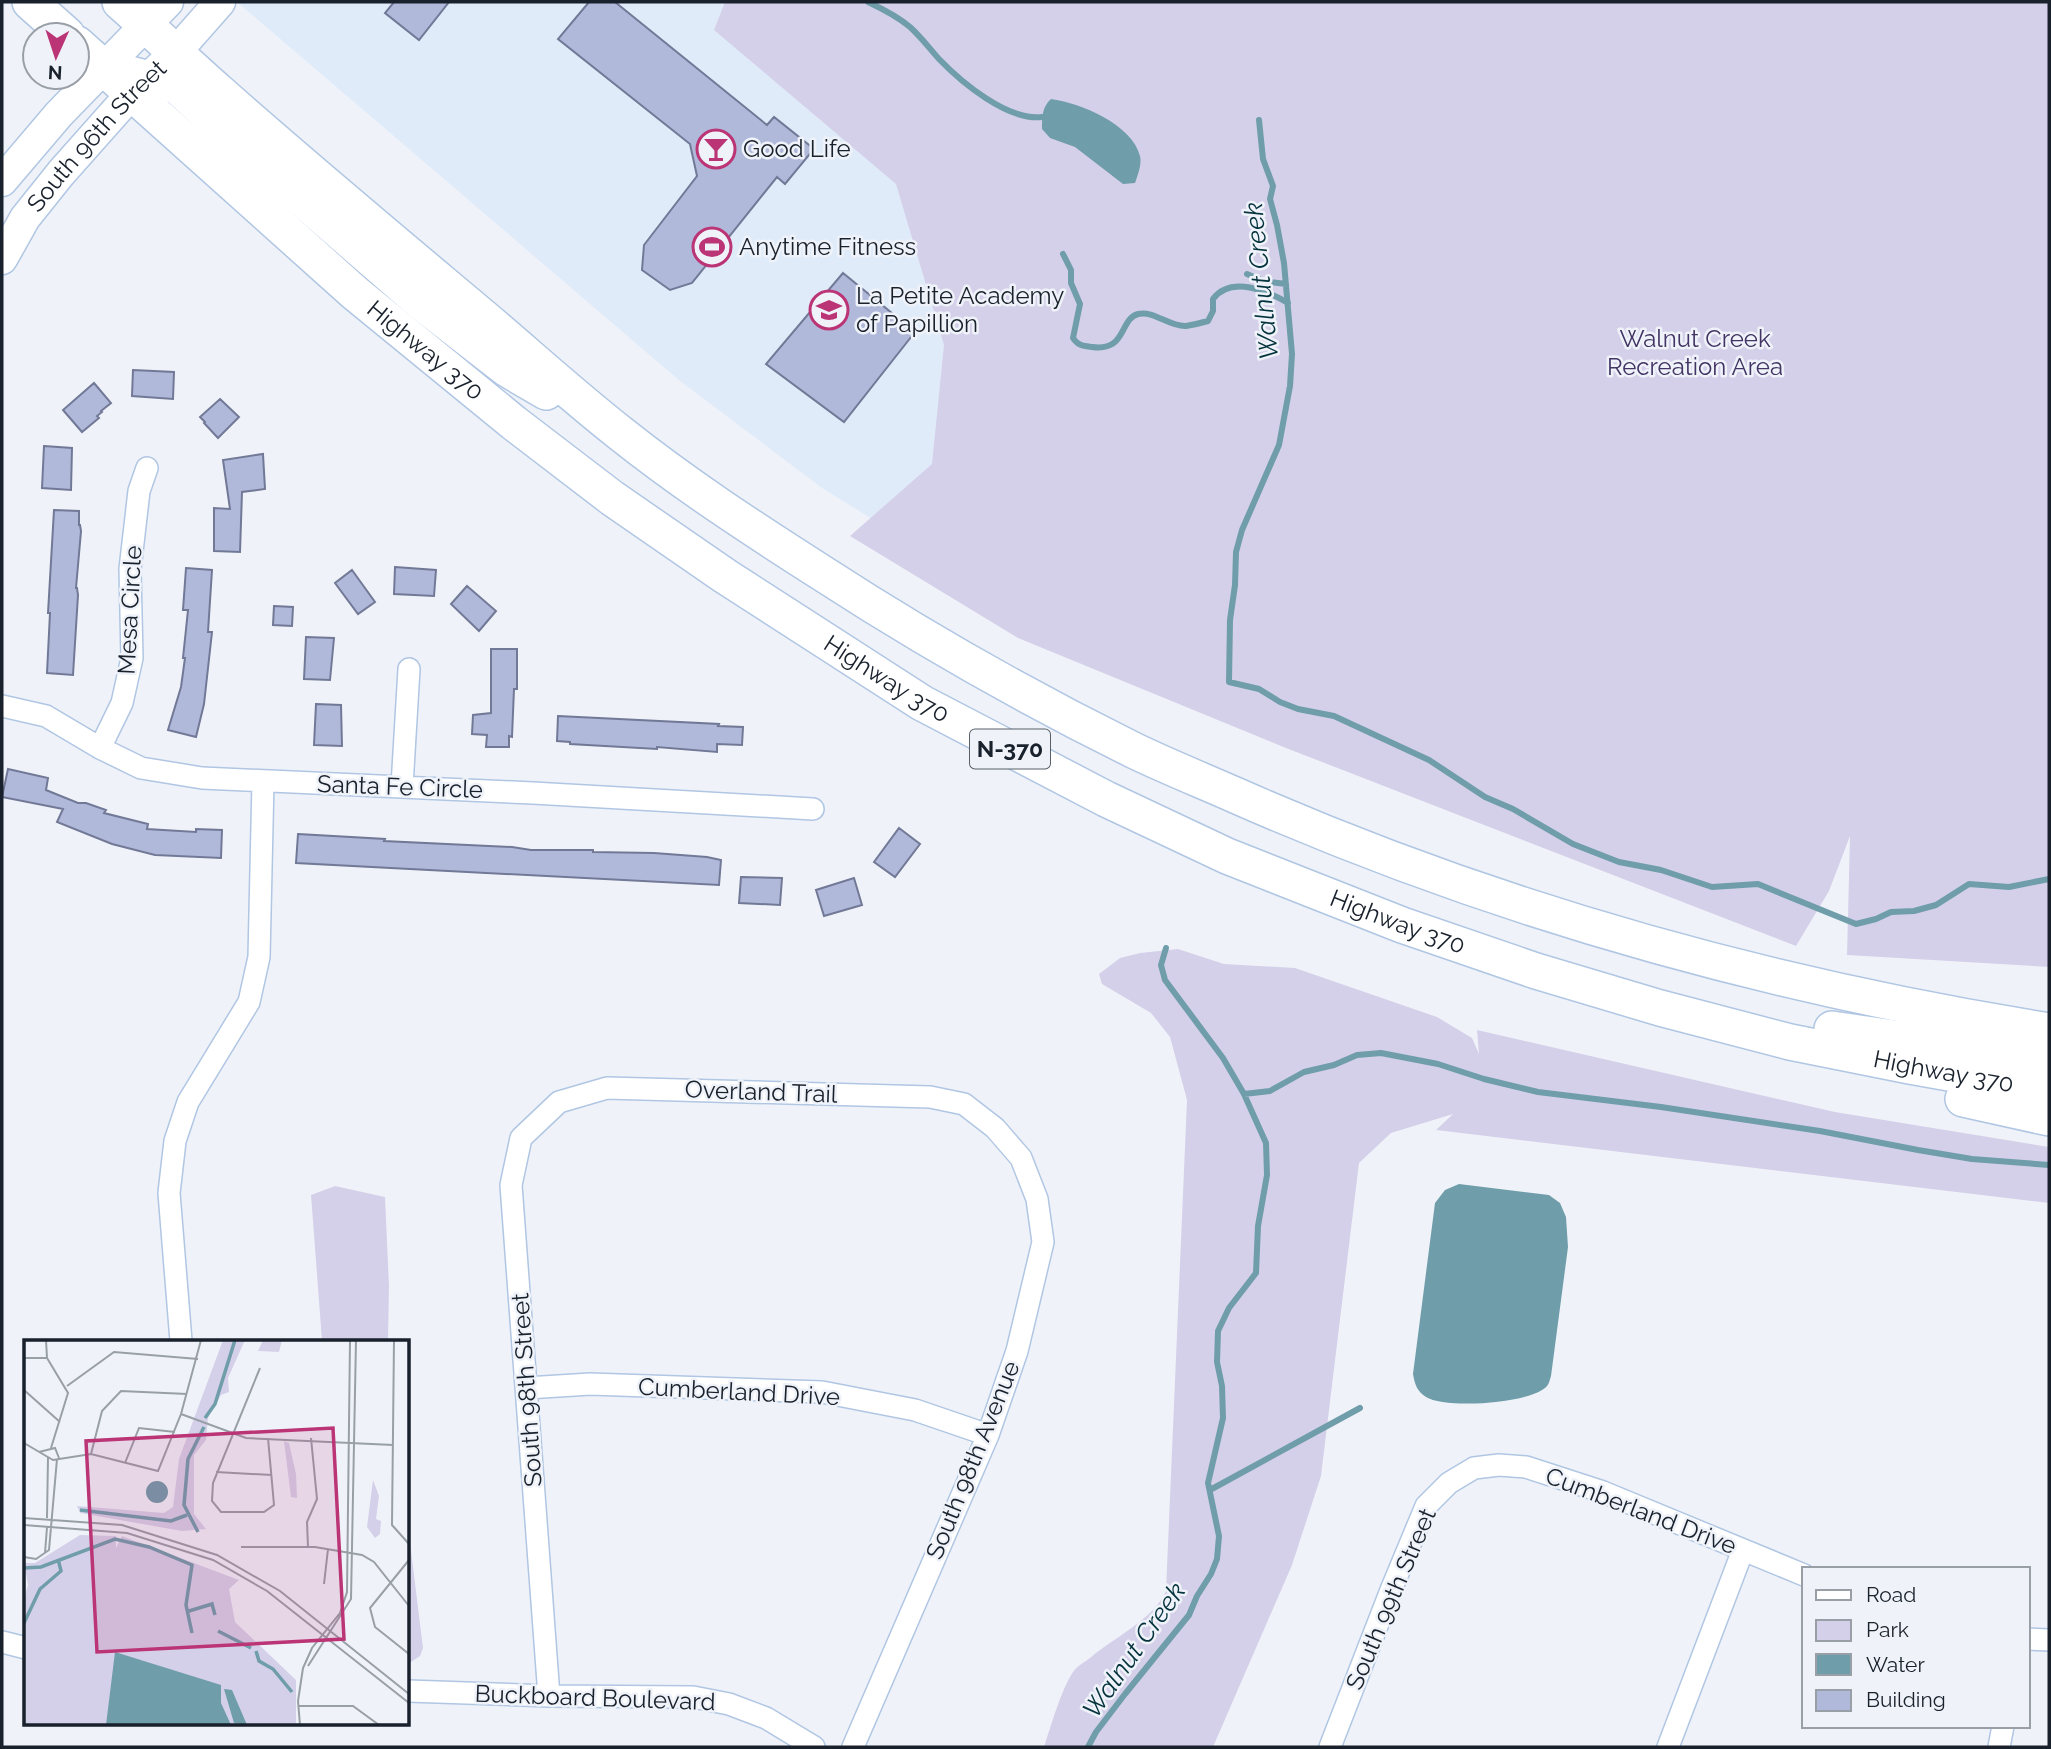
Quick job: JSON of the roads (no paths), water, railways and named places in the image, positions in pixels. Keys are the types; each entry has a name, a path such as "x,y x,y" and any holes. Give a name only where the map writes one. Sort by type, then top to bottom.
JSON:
{"highway":[{"path":"30,2 51,21"},
{"name":"N-370","path":"120,2 157,13 176,52 327,186 621,434 789,552 955,656 1138,752 1290,819 1492,895 1638,941 1752,971 1858,996 2049,1031"},
{"path":"91,56 103,67 140,86 177,86 249,153 422,303 507,369 621,434"},
{"name":"Highway 370","path":"140,86 355,293 514,423 612,498 725,576 922,703 1106,799 1227,856 1402,925 1536,971 1790,1042 2049,1090"},
{"path":"1717,1023 1844,1030 2049,1061"},
{"path":"1790,1042 1925,1090 2049,1118"}],"main road":[{"name":"South 96th Street","path":"2,259 25,218 69,164 220,2"},
{"name":"South 96th Street","path":"2,181 59,114 157,13"}],"street":[{"name":"Mesa Circle","path":"100,748 122,703 132,659 130,569 139,491 146,468"},
{"path":"402,786 409,669"},
{"name":"Santa Fe Circle","path":"2,706 46,716 100,748 141,768 202,778 402,786 813,809"},
{"path":"181,1340 169,1192 170,1167 174,1141 188,1102 249,1002 255,980 259,957 263,781"},
{"name":"Overland Trail","path":"559,1102 607,1088 930,1097 964,1104"},
{"name":"South 98th Street","path":"549,1696 511,1185 521,1138 559,1102"},
{"name":"South 98th Avenue","path":"853,1747 988,1435 1017,1351 1043,1241 1037,1199 1021,1158 995,1128 964,1104"},
{"name":"Cumberland Drive","path":"527,1388 590,1384 822,1392 915,1410 988,1435"},
{"name":"Cumberland Drive","path":"1474,1468 1499,1465 1526,1467 1603,1492 1802,1574"},
{"name":"South 99th Street","path":"1330,1747 1426,1506 1449,1483 1474,1468"},
{"path":"1668,1747 1743,1550"},
{"path":"2030,1639 2049,1640"},
{"path":"2,1642 24,1648"},
{"name":"Buckboard Boulevard","path":"410,1691 693,1697 729,1704 766,1718 814,1747"},
{"path":"1999,1747 2003,1728"}],"water":[{"path":"1051,99 1090,110 1127,134 1140,156 1135,183 1123,184 1075,147 1050,138 1042,129 1042,116"},
{"path":"1459,1184 1549,1195 1560,1203 1566,1217 1568,1247 1551,1376 1547,1386 1524,1397 1468,1404 1436,1401 1418,1390 1415,1381 1413,1374 1435,1203 1445,1190"}],"waterway":[{"path":"868,2 910,27 949,69 986,99 1015,113 1042,117"},
{"path":"1259,120 1263,159 1273,186 1270,199 1284,263 1292,354 1290,386 1279,445 1242,530 1236,552 1230,620 1229,682 1259,689 1298,709 1334,716 1429,760 1485,797 1513,809 1573,844 1619,862 1661,870 1712,887 1758,884 1856,924 1891,912 1914,911 1936,905 1969,884 2009,887 2049,879"},
{"path":"1063,254 1071,270 1071,283 1080,304 1073,338 1084,346 1111,345 1132,317 1138,314 1150,314 1180,326 1208,321 1213,311 1213,299 1229,288 1260,290 1288,303"},
{"path":"1247,274 1263,281 1286,284"},
{"name":"Walnut Creek","path":"1088,1747 1125,1694 1189,1615 1217,1559 1219,1536 1208,1483 1223,1418 1222,1386 1217,1362 1218,1331 1229,1308 1256,1273 1258,1226 1267,1175 1266,1143 1244,1094 1223,1058 1165,980 1161,965 1166,948"},
{"path":"1244,1094 1270,1091 1304,1072 1334,1065 1357,1055 1381,1053 1438,1064 1538,1092 1820,1131 1972,1159 2049,1165"},
{"path":"1210,1490 1360,1408"}],"place":[{"name":"Good Life","path":"716,149"},
{"name":"Anytime Fitness","path":"712,247"},
{"name":"La Petite Academy of Papillion","path":"829,310"}],"park label":[{"name":"Walnut Creek Recreation Area","path":"1695,353"}]}
